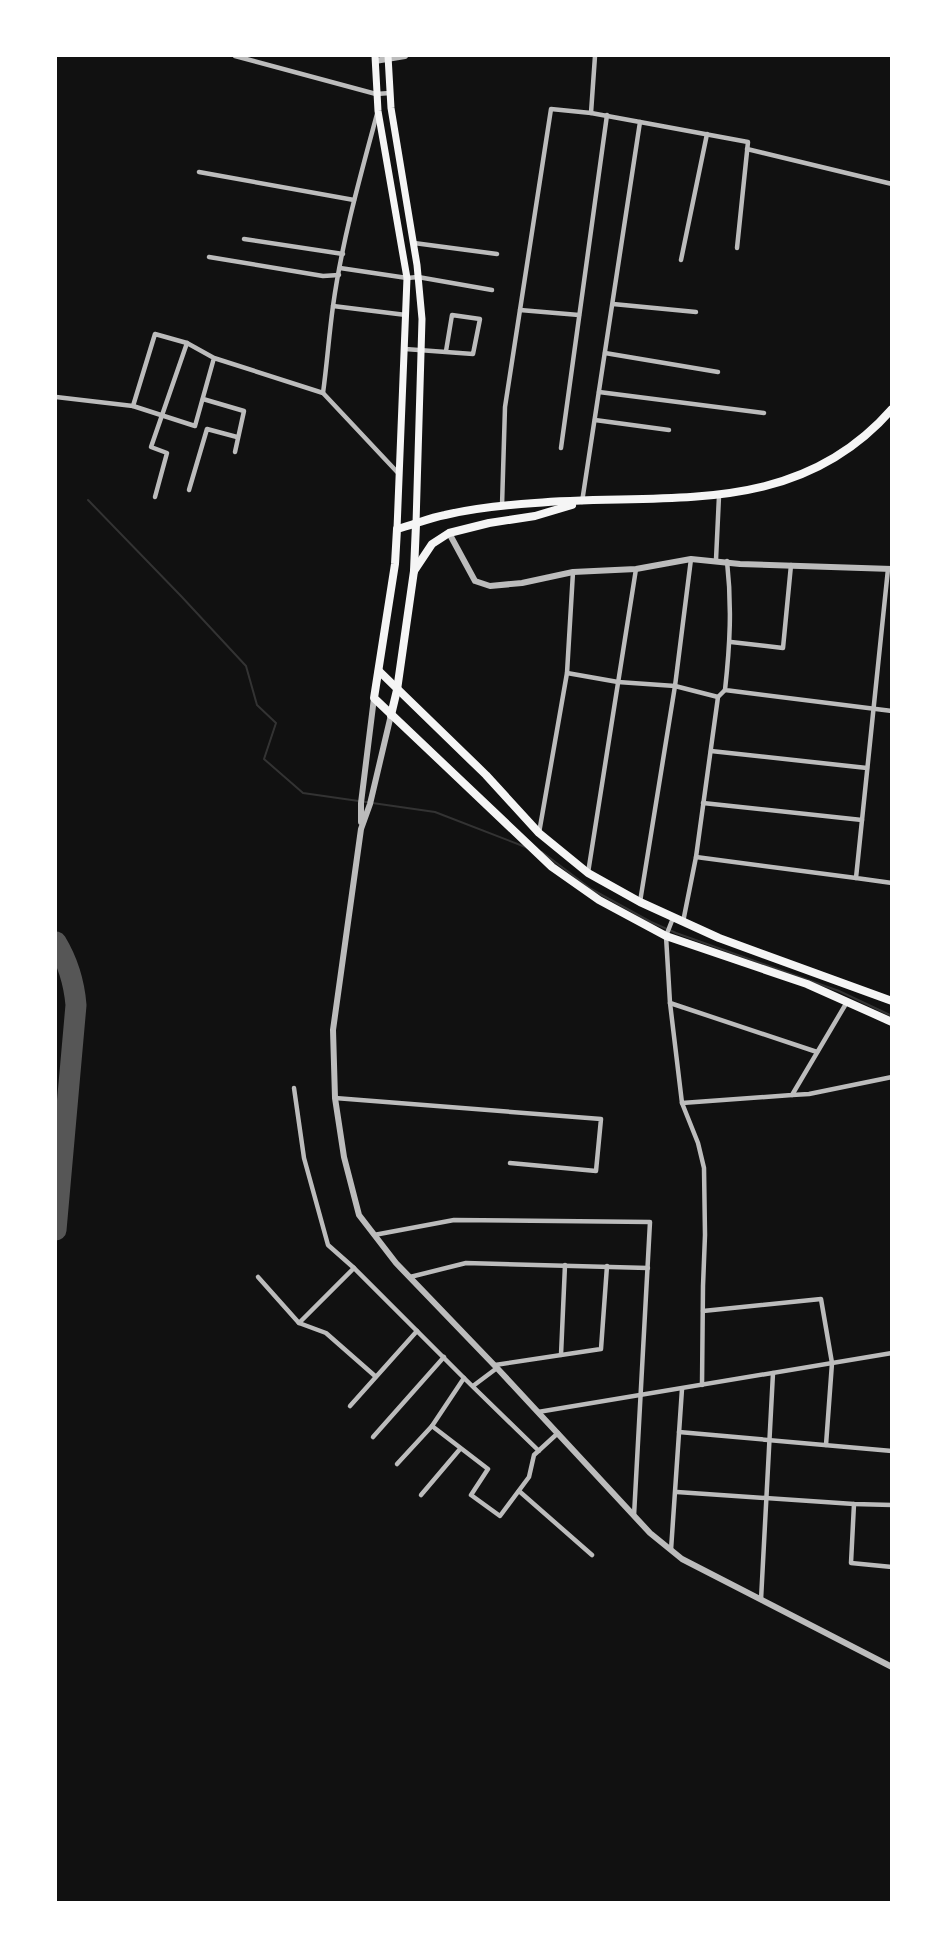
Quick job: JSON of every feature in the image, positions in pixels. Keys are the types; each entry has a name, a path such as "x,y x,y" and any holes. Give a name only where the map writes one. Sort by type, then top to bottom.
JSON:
{"main road":[{"path":"388,57 390,93 414,243 422,319 414,572 392,715"},
{"path":"375,58 378,111 407,278 395,564 374,698 552,867 599,900 666,936 807,984 891,1022"},
{"path":"397,529 444,515 502,507 537,503 719,496 774,485 815,468 854,445 870,432 891,409"},
{"path":"414,572 432,544 449,533 489,523 535,516 582,502"},
{"path":"379,671 486,775 539,833 588,873 640,902 719,938 891,1001"}],"street":[{"path":"235,56 376,94 390,93"},
{"path":"375,58 405,56"},
{"path":"591,113 595,56"},
{"path":"502,507 505,407 551,109 607,115 748,142 737,248"},
{"path":"323,393 333,306 340,268 354,200 378,111"},
{"path":"561,448 607,115"},
{"path":"582,502 640,122"},
{"path":"681,260 707,134"},
{"path":"747,149 891,184"},
{"path":"199,172 354,200"},
{"path":"244,239 343,254"},
{"path":"414,243 497,254"},
{"path":"209,257 323,276 339,275"},
{"path":"340,268 407,278 418,277 492,290"},
{"path":"613,304 696,312"},
{"path":"333,306 406,315"},
{"path":"520,310 579,315"},
{"path":"405,349 473,354 480,319 452,315 446,351"},
{"path":"133,406 155,334 187,343 214,358 323,393 399,474"},
{"path":"155,497 167,453 151,447 187,343"},
{"path":"605,353 718,372"},
{"path":"56,397 133,406 195,426 214,358"},
{"path":"599,392 764,413"},
{"path":"203,399 230,405 244,411 235,452"},
{"path":"595,420 669,430"},
{"path":"189,490 207,429 237,437"},
{"path":"716,560 719,496"},
{"path":"449,533 475,581 490,586 522,583 573,572 636,569 691,559 791,566 890,569 856,878"},
{"path":"640,902 675,686 691,559"},
{"path":"683,922 696,857 718,697 725,690 731,642 732,611 727,561"},
{"path":"731,642 783,648 791,566"},
{"path":"588,873 636,569"},
{"path":"539,833 567,673 573,572"},
{"path":"567,673 618,682 675,686 718,697"},
{"path":"725,690 891,711"},
{"path":"374,698 361,803 361,829 333,1030 334,1098 344,1157 359,1215 410,1277 496,1366 650,1533 682,1558 889,1665"},
{"path":"361,829 370,804 392,715"},
{"path":"711,751 867,768"},
{"path":"703,803 862,820"},
{"path":"696,857 891,883"},
{"path":"673,918 666,936 670,1003 682,1104 698,1143 704,1168 702,1385"},
{"path":"792,1095 847,1002"},
{"path":"670,1003 817,1052"},
{"path":"682,1104 809,1094 891,1077"},
{"path":"294,1088 304,1158 328,1245 539,1451"},
{"path":"334,1098 601,1119 596,1171 510,1163"},
{"path":"374,1234 454,1220 650,1222 634,1516"},
{"path":"410,1277 466,1263 648,1268"},
{"path":"561,1355 566,1265"},
{"path":"473,1386 496,1366 602,1349 607,1266"},
{"path":"299,1323 354,1268"},
{"path":"258,1276 299,1323 327,1333 375,1376"},
{"path":"703,1311 821,1299 832,1363 826,1445"},
{"path":"350,1406 417,1331"},
{"path":"538,1412 891,1353"},
{"path":"373,1437 444,1357"},
{"path":"761,1600 773,1373"},
{"path":"398,1464 432,1426 464,1378"},
{"path":"672,1550 682,1389"},
{"path":"432,1426 488,1469 471,1495 500,1516 529,1477 534,1455 558,1433"},
{"path":"679,1432 891,1451"},
{"path":"421,1495 460,1449"},
{"path":"519,1491 592,1555"},
{"path":"676,1492 891,1505"},
{"path":"854,1504 851,1563 891,1567"}],"waterway":[{"path":"88,500 246,666 257,705 276,723 264,759 303,793 435,812 528,848"},
{"path":"542,852 591,889 651,922 839,991 892,1016"}],"taxiway":[{"path":"56,942 70,972 76,1005 56,1230"}]}
